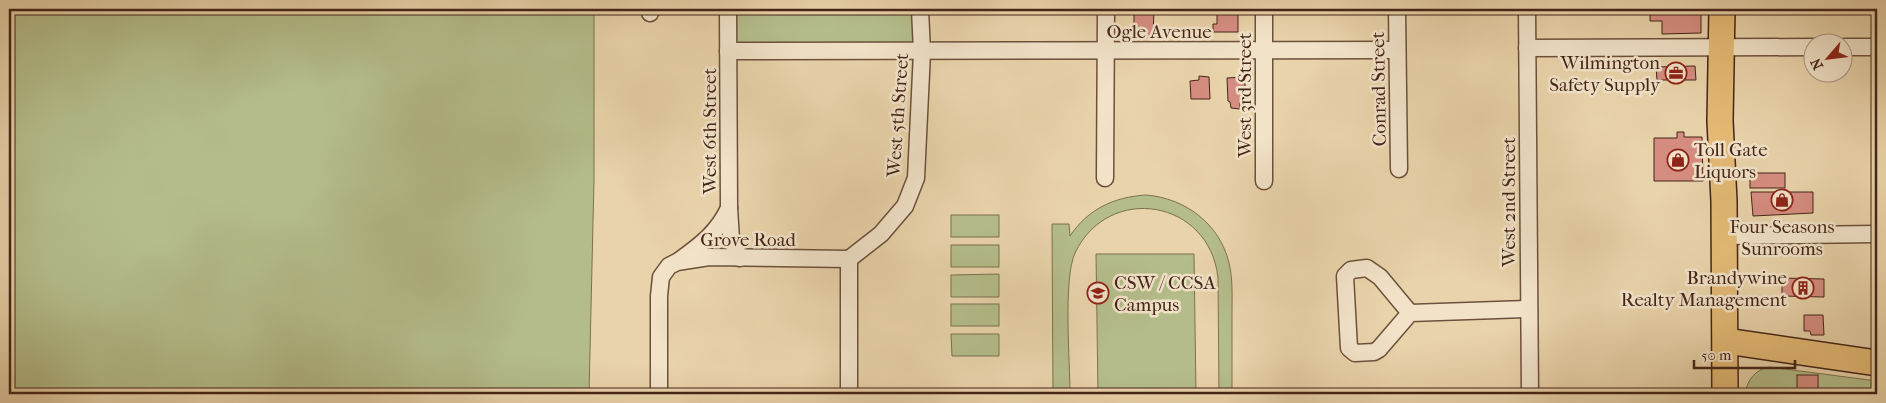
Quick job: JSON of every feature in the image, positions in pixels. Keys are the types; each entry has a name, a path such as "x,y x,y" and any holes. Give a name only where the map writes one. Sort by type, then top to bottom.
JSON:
{"main road":[{"path":"1722,9 1720,121 1726,341 1725,394"},
{"path":"1726,341 1877,363"}],"street":[{"name":"West 6th Street","path":"677,262 711,236 723,222 729,208 728,9"},
{"name":"West 5th Street","path":"849,259 881,234 905,206 916,178 922,52 920,9"},
{"path":"1105,178 1106,9"},
{"name":"West 3rd Street","path":"1264,9 1264,181"},
{"name":"Conrad Street","path":"1397,9 1399,169"},
{"name":"West 2nd Street","path":"1527,9 1530,394"},
{"path":"1854,47 1877,46"},
{"path":"1527,48 1804,47"},
{"name":"Ogle Avenue","path":"728,51 1106,52 1397,50"},
{"path":"729,208 731,239 740,258"},
{"path":"1724,236 1877,234"},
{"name":"Grove Road","path":"659,394 661,277 669,266 677,262 709,257 849,259"},
{"path":"849,259 849,394"},
{"path":"1410,313 1380,277 1367,268 1351,270 1345,276 1349,348 1355,353 1374,352 1410,313 1529,309"}],"green space":[{"path":"9,9 594,9 594,180 589,394 9,394"},
{"path":"728,9 920,9 922,52 728,51"},
{"path":"1146,195 1174,201 1199,216 1218,236 1224,249 1229,263 1232,282 1232,394 1219,394 1218,278 1211,252 1197,231 1178,217 1156,210 1133,209 1111,216 1091,230 1075,253 1071,265 1068,301 1070,394 1053,394 1052,224 1069,224 1070,236 1085,218 1103,206 1123,198"},
{"path":"951,215 999,215 999,237 951,237"},
{"path":"951,245 999,245 999,267 951,267"},
{"path":"1096,254 1194,254 1196,394 1098,394"},
{"path":"999,274 999,297 951,297 951,275"},
{"path":"951,304 999,304 999,326 951,326"},
{"path":"951,334 999,334 999,356 952,356"},
{"path":"1769,367 1877,381 1877,394 1745,394 1752,376"}],"building":[{"path":"1134,9 1154,9 1153,38 1134,37"},
{"path":"1217,9 1238,9 1238,32 1213,32 1213,24 1217,24"},
{"path":"1650,9 1701,9 1701,33 1662,34 1662,21 1650,21"},
{"name":"Wilmington Safety Supply","path":"1695,66 1696,80 1657,80 1656,67"},
{"path":"1199,76 1209,77 1210,99 1191,99 1190,81 1199,80"},
{"path":"1245,77 1245,102 1240,102 1240,109 1231,108 1228,101 1227,78"},
{"name":"Toll Gate Liquors","path":"1677,132 1684,132 1684,137 1702,137 1703,181 1654,181 1654,138 1677,138"},
{"path":"1750,173 1785,173 1785,188 1750,188"},
{"name":"Four Seasons Sunrooms","path":"1751,192 1813,192 1813,213 1753,216"},
{"name":"Brandywine Realty Management","path":"1782,278 1824,279 1824,297 1782,296"},
{"path":"1804,315 1823,315 1824,335 1811,335 1810,331 1804,331"},
{"path":"1797,375 1818,375 1818,394 1797,394"}],"place":[{"name":"Wilmington Safety Supply","path":"1676,73"},
{"name":"Toll Gate Liquors","path":"1678,160"},
{"name":"Four Seasons Sunrooms","path":"1782,200"},
{"name":"Brandywine Realty Management","path":"1803,288"},
{"name":"CSW / CCSA Campus","path":"1098,293"}]}
